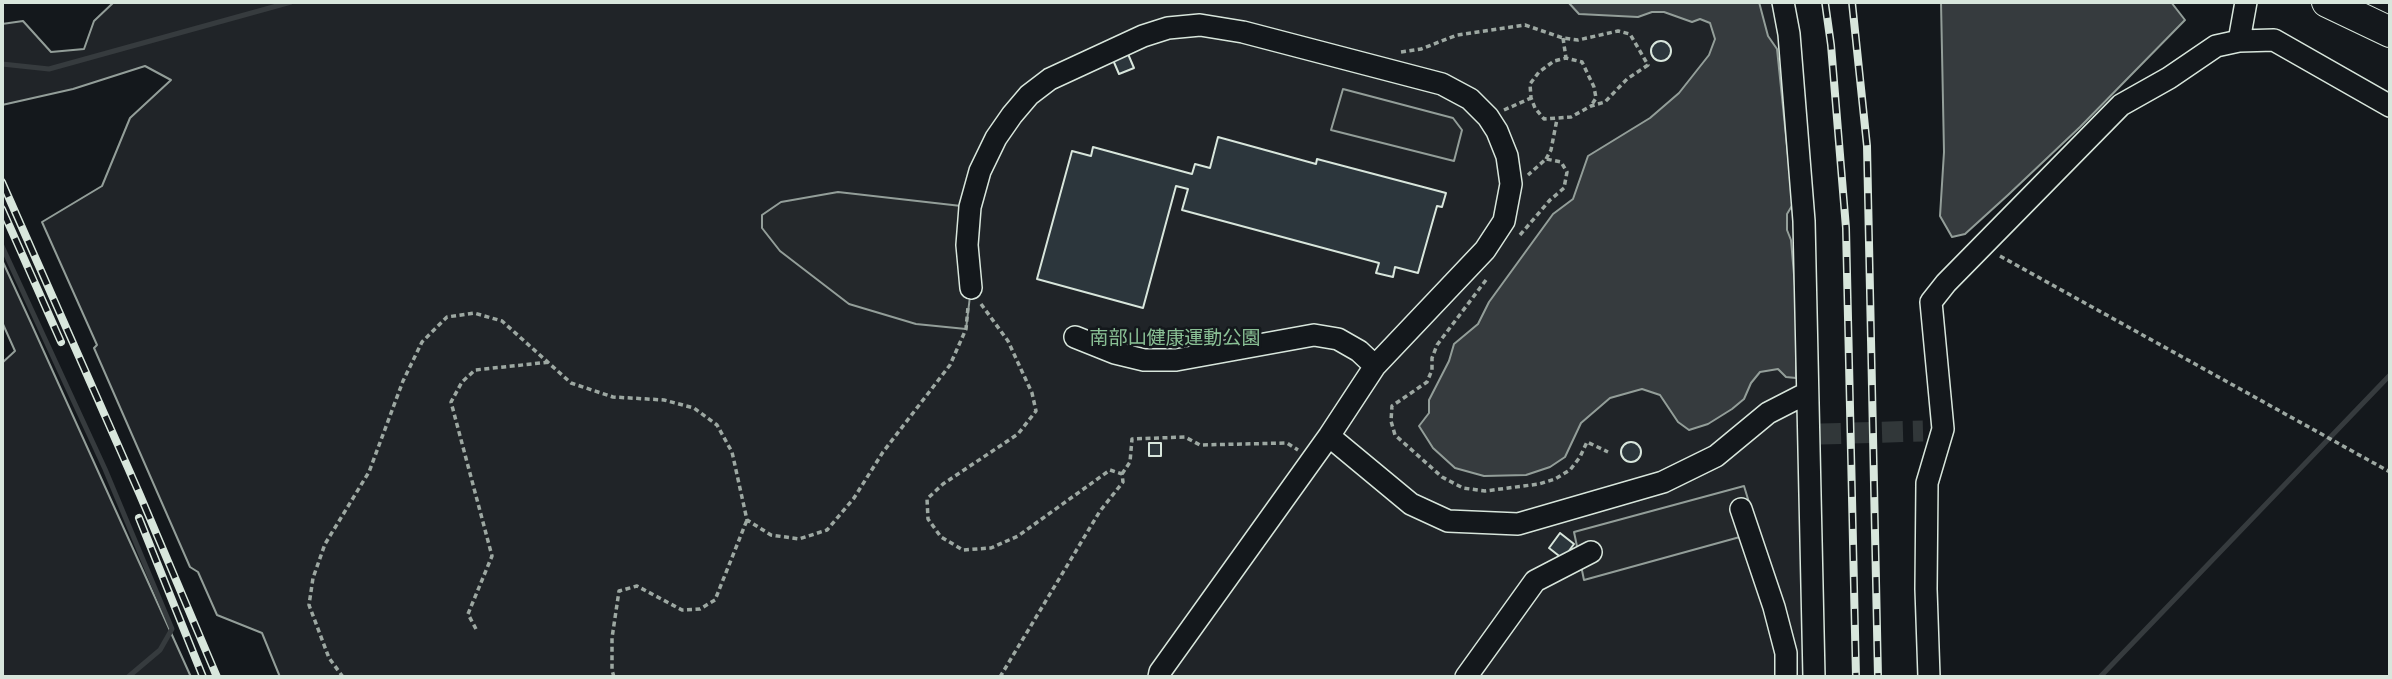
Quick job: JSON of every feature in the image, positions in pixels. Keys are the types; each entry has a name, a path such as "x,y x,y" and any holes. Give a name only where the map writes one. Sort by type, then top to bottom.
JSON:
{"highway":[{"path":"2327,2 2390,33"},
{"path":"2341,2 2390,21"}],"street":[{"path":"1783,2 1789,34 1804,221 1807,393 1813,434 1814,677"},
{"path":"2239,41 2246,2"},
{"path":"971,288 967,245 970,207 980,171 996,138 1029,95 1050,79 1143,36 1168,28 1200,25 1243,32 1442,84 1470,99 1488,117 1497,131 1507,156 1511,184 1504,221 1486,250 1375,366 1329,436 1159,677"},
{"path":"1928,677 1927,483 1933,430 1931,303 1946,283 2121,105 2169,78 2216,46 2239,41 2274,40 2390,106"},
{"path":"1075,337 1115,354 1144,360 1166,360 1314,335 1338,339 1359,351 1375,366"},
{"path":"1329,436 1411,504 1423,510 1448,521 1518,524 1663,482 1716,456 1768,413 1807,393"},
{"path":"1741,509 1774,607 1786,653 1786,677"},
{"path":"1466,677 1535,581 1591,552"}],"path":[{"path":"1366,64 1388,55 1420,49 1457,35 1525,25 1563,38 1578,40 1618,31 1630,34 1648,65 1627,79 1605,102 1571,117 1544,119 1531,98 1531,84 1539,72 1554,61 1566,58 1582,62 1590,74 1595,97 1591,106"},
{"path":"1563,38 1566,58"},
{"path":"1488,117 1531,98"},
{"path":"1511,184 1524,179 1546,159 1551,150 1557,119"},
{"path":"1514,243 1550,200 1564,188 1567,172 1560,162 1546,159"},
{"path":"1982,246 2390,472"},
{"path":"1492,273 1437,345 1427,382 1392,406 1391,421 1395,435 1442,477 1463,488 1485,491 1539,484 1555,479 1570,470 1587,442 1608,452"},
{"path":"971,288 1008,341 1032,393 1036,411 1018,434 943,484 927,499 928,519 941,537 963,550 991,548 1018,536 1110,470 1122,474"},
{"path":"747,520 771,535 799,539 827,530 854,498 883,452 950,365 966,329 971,288"},
{"path":"343,677 329,657 309,605 313,578 325,544 369,472 403,381 422,342 447,317 474,313 502,321 571,383 613,397 664,400 694,408 717,425 732,452 747,520 715,600 700,610 682,610 637,586 619,591 612,638 614,677"},
{"path":"476,629 468,614 492,555 451,402 461,382 474,370 550,362"},
{"path":"1000,677 1100,511 1123,482 1122,474 1130,462 1132,439 1185,438 1200,445 1287,443 1312,458"}],"green space":[{"name":"南部山健康運動公園","path":"114,2 1783,2 1789,34 1814,677 280,677 262,633 217,615 198,572 190,567 42,222 102,186 130,118 171,80 145,66 73,89 2,105 2,24 23,21 51,52 84,49 94,21"},
{"path":"2,260 191,677 2,677 2,363 15,351 2,322"}],"shaded area":[{"path":"1568,2 1759,2 1768,36 1777,49 1793,204 1787,214 1787,230 1791,240 1796,298 1796,378 1786,377 1778,369 1760,372 1751,383 1744,399 1732,409 1708,424 1689,430 1678,422 1660,395 1642,389 1610,398 1581,423 1565,457 1550,467 1526,475 1484,476 1455,468 1433,448 1419,426 1429,413 1429,400 1449,361 1454,344 1478,324 1489,302 1553,214 1573,199 1588,156 1650,118 1679,93 1709,55 1715,39 1710,23 1700,19 1692,22 1664,12 1652,12 1638,17 1579,14"},
{"path":"1941,2 2171,2 2185,20 2080,127 2008,195 1965,234 1952,237 1940,216 1944,152"},
{"path":"1343,89 1453,118 1462,130 1454,161 1331,130"},
{"path":"838,192 970,207 971,288 966,329 916,324 849,304 780,251 762,228 762,215 781,202"},
{"path":"1744,486 1758,532 1584,580 1574,532"}],"building":[{"path":"1661,41 1668,44 1671,51 1668,58 1661,61 1654,58 1651,51 1654,44"},
{"path":"1128,54 1134,68 1119,74 1113,60"},
{"path":"1218,137 1316,164 1317,159 1446,193 1442,207 1437,206 1418,273 1395,267 1393,277 1376,273 1379,263 1182,210 1188,189 1176,186 1143,308 1037,279 1072,151 1091,156 1093,147 1192,174 1195,164 1210,168"},
{"path":"1631,442 1638,445 1641,452 1638,459 1631,462 1624,459 1621,452 1624,445"},
{"path":"1149,443 1161,443 1161,456 1149,456"},
{"path":"1560,533 1574,544 1563,559 1549,548"}],"waterway":[{"path":"2,64 49,69 291,2"},
{"path":"2,246 105,469 172,629 160,650 128,677"},
{"path":"2100,677 2390,375"}],"tunnel":[{"path":"1820,434 1923,431"}],"railway":[{"path":"1825,2 1846,228 1856,677"},
{"path":"1852,2 1867,146 1878,677"},
{"path":"2,182 217,677"},
{"path":"2,209 61,342"},
{"path":"139,518 203,677"}]}
